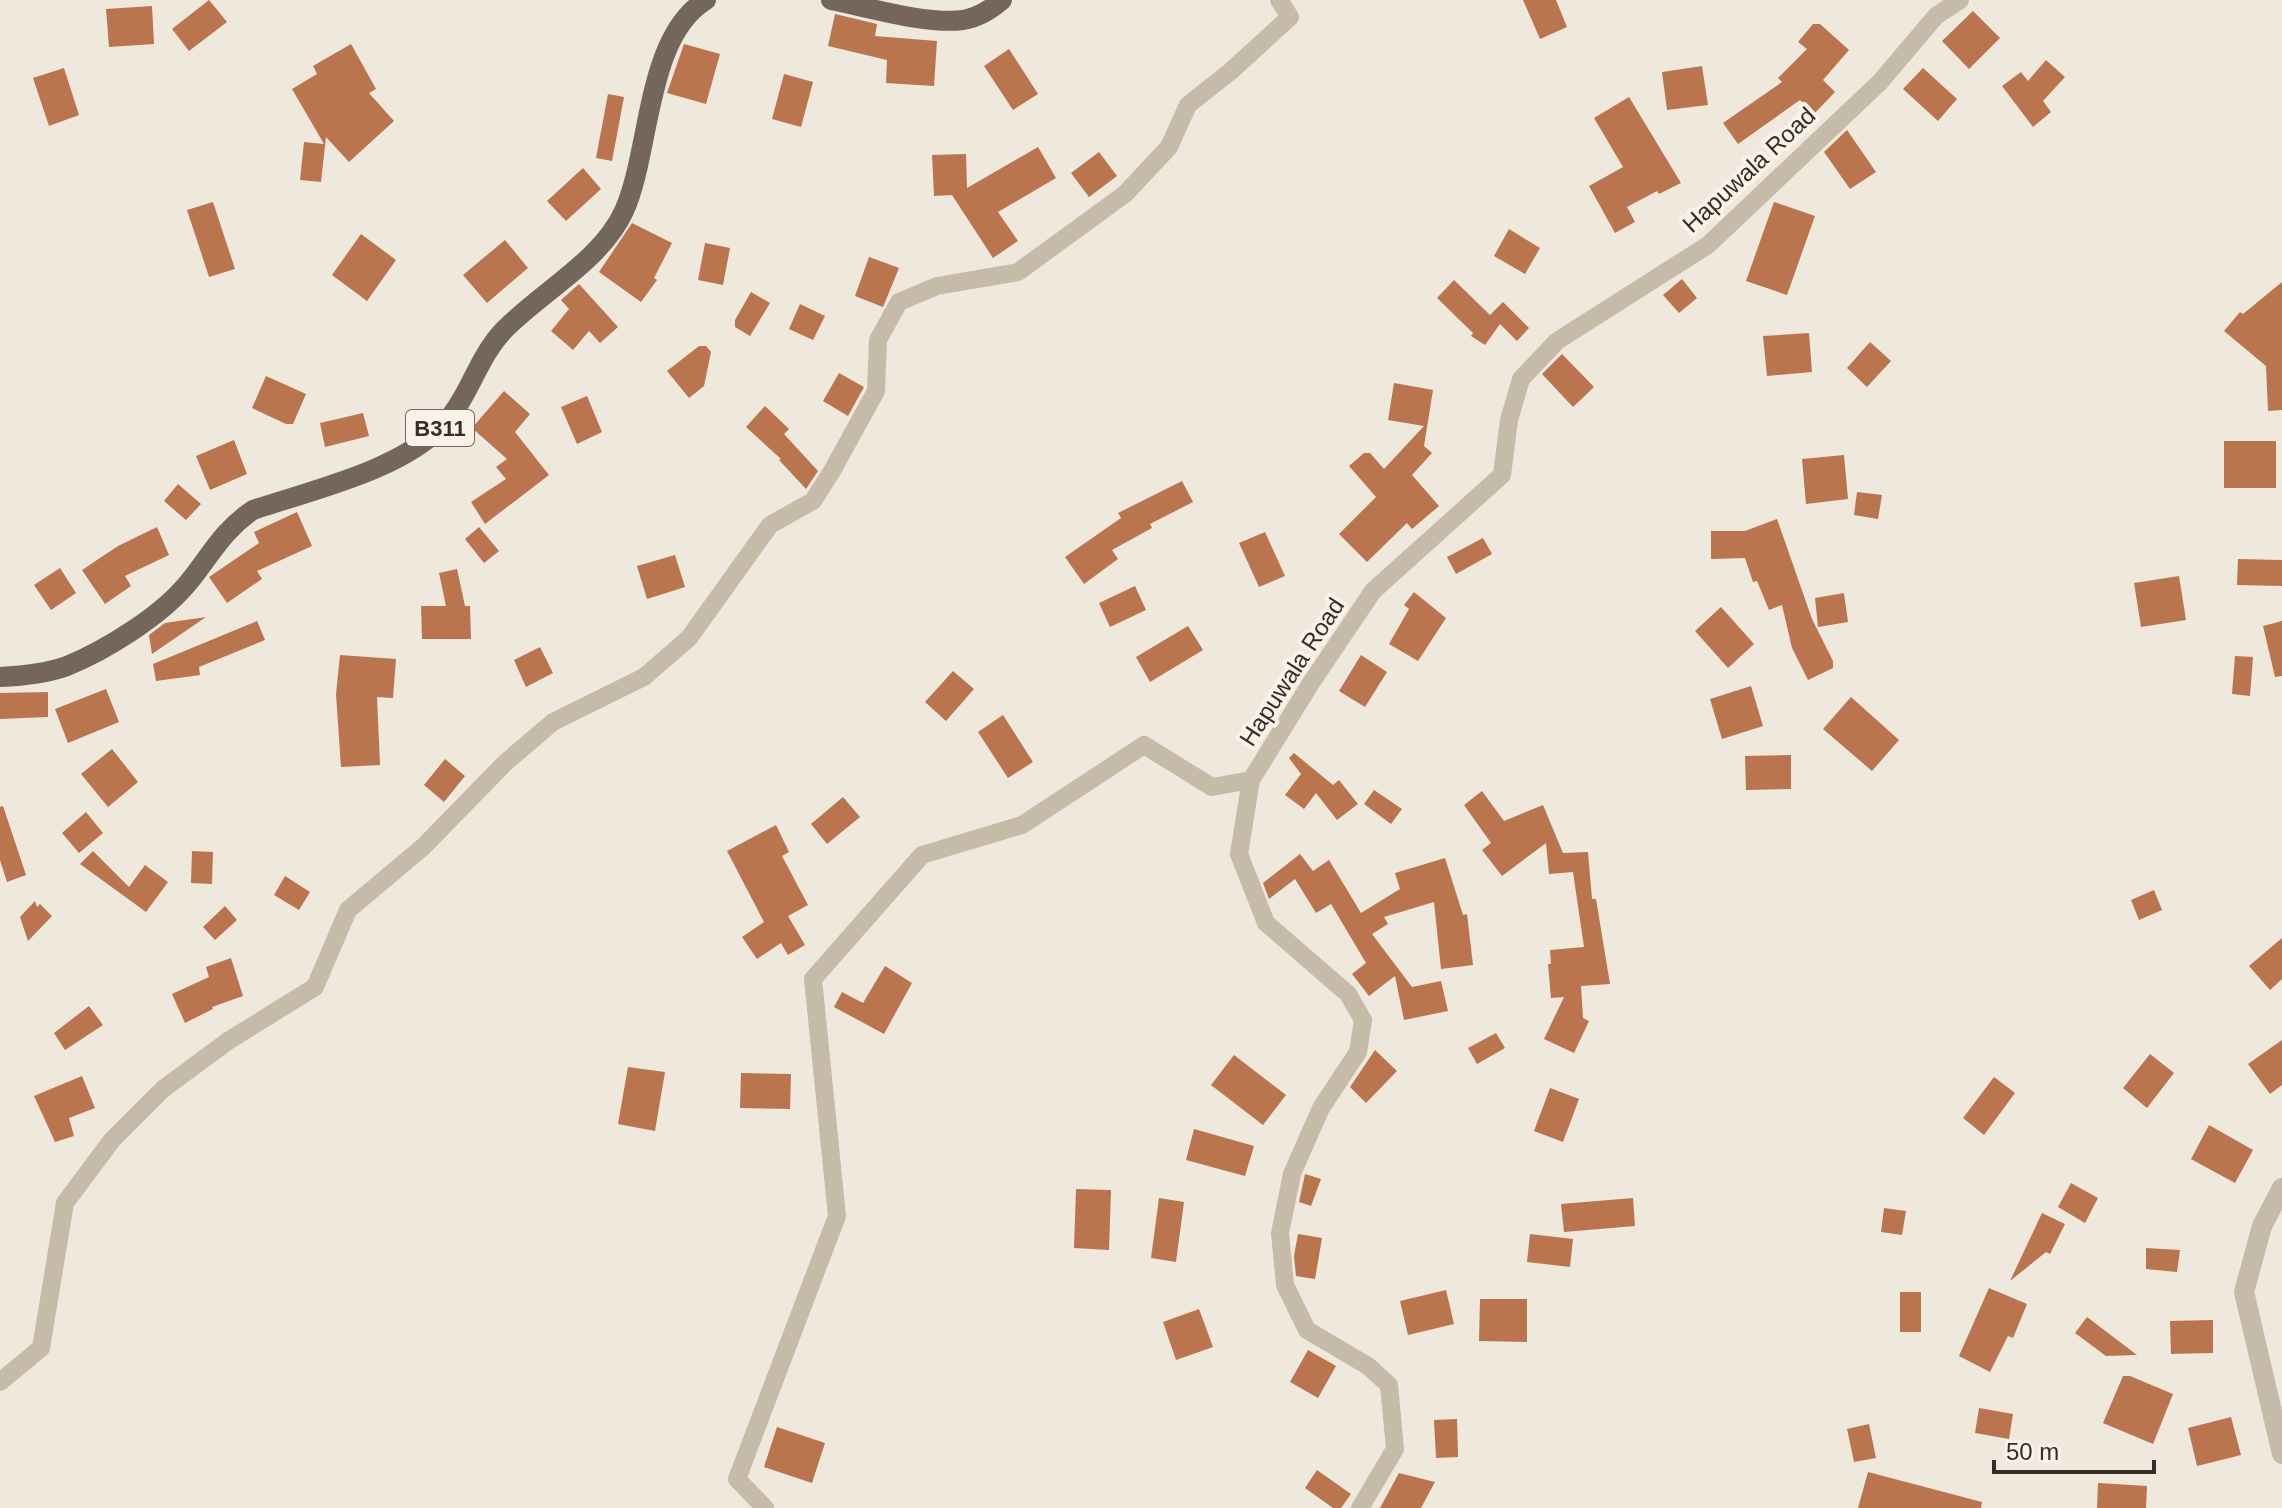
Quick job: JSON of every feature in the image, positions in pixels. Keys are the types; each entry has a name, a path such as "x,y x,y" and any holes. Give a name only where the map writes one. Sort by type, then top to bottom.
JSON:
{"main road":[{"name":"B311","path":"0,677 65,667 98,650 167,603 187,584 233,523 253,510 388,464 423,443 444,424 458,406 482,358 503,331 616,228 626,206 660,69 678,27 706,0"},
{"path":"831,0 923,18 962,20 986,13 1002,0"}],"street":[{"path":"0,1382 41,1348 65,1203 112,1140 174,1081 228,1041 315,987 348,910 423,847 505,763 553,722 644,677 689,638 770,525 813,501 832,471 876,391 878,340 899,302 937,286 1018,272 1125,194 1169,147 1188,105 1290,17 1279,0"},
{"name":"Hapuwala Road","path":"1360,1508 1395,1449 1389,1385 1368,1366 1307,1330 1285,1285 1280,1233 1292,1174 1321,1108 1358,1052 1363,1020 1348,994 1266,923 1239,854 1251,780 1373,591 1502,475 1509,420 1521,379 1557,341 1708,245 1880,82 1936,16 1960,0"},
{"path":"765,1508 737,1479 837,1216 813,979 922,855 1022,825 1144,745 1212,787 1251,780"},
{"path":"2282,1188 2262,1226 2244,1292 2282,1454"}],"building":[{"path":"209,0 227,22 189,51 172,29"},
{"path":"1523,0 1556,0 1567,27 1540,39"},
{"path":"152,6 154,44 109,47 106,9"},
{"path":"1973,11 2000,38 1969,69 1942,41"},
{"path":"835,14 877,24 875,36 937,41 934,86 886,83 887,60 828,46"},
{"path":"1813,24 1820,24 1849,50 1823,80 1835,92 1814,114 1800,100 1738,144 1723,123 1782,82 1778,78 1807,49 1798,42"},
{"path":"351,44 376,89 369,93 394,121 349,162 326,137 321,182 300,180 304,142 324,144 292,89 317,74 313,66"},
{"path":"684,44 720,54 706,104 667,93"},
{"path":"1009,49 1038,94 1013,110 984,66"},
{"path":"2046,60 2065,77 2043,101 2051,112 2033,127 2002,86 2021,72 2028,81"},
{"path":"1702,66 1708,105 1667,110 1662,72"},
{"path":"64,68 79,115 49,126 33,78"},
{"path":"1923,68 1957,99 1938,121 1903,89"},
{"path":"784,74 813,82 801,127 772,119"},
{"path":"608,94 624,97 612,161 596,158"},
{"path":"1629,97 1681,183 1659,194 1657,191 1627,207 1635,222 1615,233 1589,186 1623,167 1594,118"},
{"path":"1847,130 1876,172 1850,189 1824,152"},
{"path":"1038,147 1056,178 998,212 1018,241 993,258 952,195 934,196 932,155 966,154 967,188"},
{"path":"1099,152 1117,176 1089,197 1071,173"},
{"path":"583,168 601,189 566,221 547,201"},
{"path":"213,202 235,269 209,277 187,210"},
{"path":"1774,202 1815,216 1787,295 1746,281"},
{"path":"632,223 672,243 654,278 657,280 641,302 599,272"},
{"path":"1509,229 1540,248 1525,274 1494,256"},
{"path":"361,234 396,260 367,301 332,275"},
{"path":"505,240 528,268 487,303 463,275"},
{"path":"705,243 730,248 723,285 698,280"},
{"path":"869,257 899,268 883,307 855,296"},
{"path":"1682,279 1697,298 1679,313 1663,295"},
{"path":"1454,280 1490,315 1503,302 1529,328 1517,341 1500,324 1485,345 1471,336 1473,333 1437,298"},
{"path":"2282,282 2282,410 2268,411 2266,366 2224,331 2240,312 2243,314"},
{"path":"579,284 618,327 600,343 589,331 573,350 551,331 569,309 561,300"},
{"path":"751,292 770,303 750,336 735,327 735,320"},
{"path":"800,304 825,316 813,340 789,329"},
{"path":"1809,333 1812,372 1767,376 1763,336"},
{"path":"1870,342 1891,361 1867,387 1847,368"},
{"path":"699,346 706,346 711,352 704,386 689,398 667,371"},
{"path":"1562,354 1594,387 1573,407 1542,374"},
{"path":"839,373 864,387 848,416 823,401"},
{"path":"266,376 306,394 293,424 286,424 252,408"},
{"path":"1394,383 1433,390 1424,446 1432,453 1412,475 1439,506 1412,529 1407,523 1367,562 1339,534 1376,497 1349,466 1364,453 1370,453 1384,469 1424,426 1388,420"},
{"path":"504,391 530,414 515,432 549,475 485,524 471,502 506,479 496,467 507,459 472,428"},
{"path":"587,396 602,432 577,444 561,407"},
{"path":"765,406 789,429 784,434 818,471 806,489 781,459 746,427"},
{"path":"363,413 369,436 325,447 320,423"},
{"path":"234,440 247,474 210,490 196,456"},
{"path":"2224,441 2276,441 2276,488 2224,488"},
{"path":"1844,455 1848,499 1806,504 1802,459"},
{"path":"1182,481 1193,502 1150,524 1152,528 1112,550 1118,559 1084,584 1065,557 1121,518 1118,513"},
{"path":"178,484 201,504 186,520 164,501"},
{"path":"1857,492 1882,495 1878,519 1854,515"},
{"path":"297,512 312,546 257,571 262,579 227,603 209,577 259,543 254,532"},
{"path":"1777,519 1812,619 1833,661 1833,668 1808,680 1792,648 1782,605 1769,610 1757,581 1753,582 1745,558 1711,559 1711,531 1745,531"},
{"path":"157,527 169,555 125,576 131,586 105,604 82,570 118,546"},
{"path":"479,527 499,551 484,563 465,539"},
{"path":"1265,532 1285,576 1259,587 1239,543"},
{"path":"1483,538 1492,554 1456,574 1447,557"},
{"path":"675,555 685,587 647,599 637,566"},
{"path":"2238,559 2282,560 2282,586 2237,585"},
{"path":"60,568 76,593 51,610 34,585"},
{"path":"457,569 465,606 470,606 471,639 422,639 421,606 446,606 439,573"},
{"path":"2179,576 2186,620 2141,627 2134,583"},
{"path":"1135,586 1146,610 1110,627 1099,603"},
{"path":"1414,592 1446,618 1418,661 1389,644 1409,609 1404,605"},
{"path":"1844,593 1848,622 1818,627 1815,598"},
{"path":"1721,607 1754,644 1728,668 1695,631"},
{"path":"206,617 152,654 149,635 165,623"},
{"path":"257,621 265,640 199,667 200,675 156,681 153,664"},
{"path":"2282,621 2282,676 2275,677 2263,626"},
{"path":"1188,626 1203,650 1150,682 1136,657"},
{"path":"540,647 553,673 526,687 514,660"},
{"path":"340,655 396,659 393,698 377,697 380,765 341,767 336,694"},
{"path":"1361,655 1387,672 1365,707 1339,691"},
{"path":"2235,656 2253,657 2250,696 2232,694"},
{"path":"953,671 974,689 946,721 925,702"},
{"path":"1751,686 1763,726 1722,739 1710,699"},
{"path":"106,689 119,722 68,743 55,709"},
{"path":"48,692 48,717 0,719 0,693"},
{"path":"1851,697 1899,740 1872,771 1823,729"},
{"path":"1003,715 1033,762 1008,778 978,732"},
{"path":"112,749 138,782 108,807 81,774"},
{"path":"1294,753 1333,785 1339,780 1358,804 1337,820 1316,793 1304,809 1285,795 1301,774 1289,758"},
{"path":"1791,755 1791,789 1746,790 1745,756"},
{"path":"445,759 465,776 444,802 424,785"},
{"path":"1374,790 1402,809 1391,824 1364,804"},
{"path":"1482,791 1504,821 1543,805 1563,853 1588,852 1592,899 1596,899 1610,984 1581,986 1583,1018 1589,1021 1574,1053 1544,1039 1564,997 1551,998 1550,950 1584,947 1573,872 1549,874 1546,843 1502,876 1482,850 1491,843 1464,805"},
{"path":"843,797 860,817 827,844 811,824"},
{"path":"3,806 26,875 7,882 0,860 0,807"},
{"path":"86,812 103,833 79,853 62,833"},
{"path":"776,825 789,852 782,856 808,905 788,916 805,945 788,955 781,943 757,959 742,937 764,922 727,851"},
{"path":"93,851 129,887 145,865 168,882 146,912 80,864"},
{"path":"192,851 213,852 212,884 191,883"},
{"path":"1300,854 1313,871 1329,860 1361,913 1400,889 1395,873 1445,858 1463,915 1467,914 1473,965 1441,969 1434,902 1384,917 1388,924 1372,934 1412,987 1441,981 1448,1011 1404,1020 1395,976 1369,996 1352,974 1366,963 1331,904 1316,913 1295,879 1269,899 1263,883"},
{"path":"285,876 310,892 299,910 274,895"},
{"path":"2154,890 2162,910 2139,920 2131,900"},
{"path":"35,901 37,907 40,904 52,916 28,941 20,917"},
{"path":"225,906 237,920 215,940 203,927"},
{"path":"2282,938 2282,979 2270,990 2249,966"},
{"path":"231,958 243,996 212,1007 185,1023 172,994 209,977 206,967"},
{"path":"885,966 912,983 884,1034 834,1007 842,992 863,1003"},
{"path":"89,1006 103,1025 65,1050 54,1033"},
{"path":"1496,1033 1505,1048 1477,1064 1468,1048"},
{"path":"2282,1040 2282,1085 2270,1094 2248,1064"},
{"path":"1375,1050 1397,1071 1366,1103 1350,1087"},
{"path":"2150,1054 2174,1073 2147,1108 2123,1088"},
{"path":"1234,1055 1286,1095 1263,1125 1211,1085"},
{"path":"628,1067 665,1072 655,1131 618,1124"},
{"path":"741,1073 791,1074 790,1109 740,1108"},
{"path":"82,1076 95,1108 69,1118 74,1136 55,1142 34,1096"},
{"path":"1994,1077 2015,1093 1984,1135 1963,1118"},
{"path":"1550,1088 1579,1099 1563,1142 1534,1131"},
{"path":"2209,1125 2253,1150 2235,1183 2191,1159"},
{"path":"1194,1129 1254,1146 1245,1176 1186,1160"},
{"path":"1305,1174 1321,1179 1311,1206 1299,1202"},
{"path":"2071,1183 2098,1198 2085,1223 2058,1207"},
{"path":"1076,1189 1111,1190 1109,1250 1074,1248"},
{"path":"1159,1198 1184,1202 1176,1262 1151,1258"},
{"path":"1633,1198 1635,1226 1564,1232 1561,1204"},
{"path":"1884,1208 1906,1211 1902,1235 1881,1232"},
{"path":"2042,1213 2065,1224 2050,1254 2046,1252 2010,1281"},
{"path":"1298,1234 1322,1238 1315,1279 1296,1276 1294,1256"},
{"path":"1530,1234 1573,1239 1570,1267 1527,1262"},
{"path":"2146,1248 2180,1250 2177,1272 2146,1269"},
{"path":"1989,1288 2027,1304 2013,1338 2008,1336 1990,1372 1959,1356"},
{"path":"1446,1290 1454,1324 1408,1335 1400,1301"},
{"path":"1900,1292 1921,1292 1921,1332 1900,1332"},
{"path":"1480,1299 1527,1299 1527,1342 1479,1341"},
{"path":"1199,1309 1213,1347 1176,1360 1163,1322"},
{"path":"2087,1317 2137,1355 2106,1356 2075,1333"},
{"path":"2213,1320 2213,1353 2171,1354 2170,1321"},
{"path":"1308,1350 1336,1366 1318,1398 1290,1382"},
{"path":"2123,1376 2173,1394 2153,1444 2103,1423"},
{"path":"1979,1408 2013,1414 2009,1439 1975,1433"},
{"path":"2231,1417 2241,1455 2197,1466 2188,1428"},
{"path":"1457,1419 1458,1457 1436,1458 1434,1420"},
{"path":"1869,1424 1876,1458 1854,1462 1847,1429"},
{"path":"777,1427 825,1443 812,1483 764,1467"},
{"path":"1317,1470 1351,1494 1341,1508 1333,1508 1305,1488"},
{"path":"1868,1472 1982,1502 1981,1508 1858,1508"},
{"path":"1399,1473 1435,1482 1421,1508 1380,1508"},
{"path":"2098,1483 2147,1486 2146,1508 2097,1508"}]}
